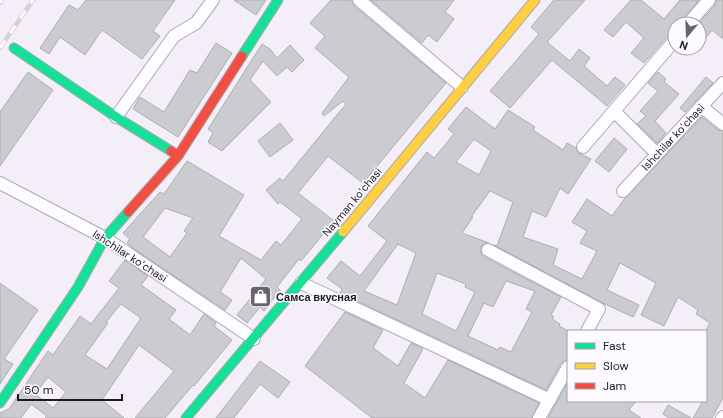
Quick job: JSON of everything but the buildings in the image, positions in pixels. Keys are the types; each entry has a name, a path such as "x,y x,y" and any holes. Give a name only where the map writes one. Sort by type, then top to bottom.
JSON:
{"street":[{"path":"116,117 174,36 196,23 213,0"},
{"path":"0,403 78,287 105,238 178,156 278,0"},
{"path":"359,0 462,88"},
{"name":"Nayman koʻchasi","path":"186,418 301,283 535,0"},
{"path":"695,16 709,0"},
{"path":"14,48 116,117 178,156"},
{"path":"583,147 667,49"},
{"name":"Ishchilar koʻchasi","path":"623,191 656,152 723,83"},
{"path":"701,106 723,124"},
{"path":"614,112 656,152"},
{"name":"Ishchilar koʻchasi","path":"0,183 105,238 254,339"},
{"path":"488,250 599,309 588,330"},
{"path":"301,283 550,400"},
{"path":"539,418 567,369"}],"railway":[{"path":"0,48 33,0"}],"traffic: fast":[{"path":"242,56 278,0"},
{"path":"14,48 116,117 171,151"},
{"path":"0,403 78,287 105,238 128,212"},
{"path":"186,418 343,232"}],"traffic: slow":[{"path":"343,232 535,0"}],"traffic: jam":[{"path":"171,151 178,156 242,56"},
{"path":"128,212 178,156"}],"place":[{"name":"Самса вкусная","path":"261,297"}]}
